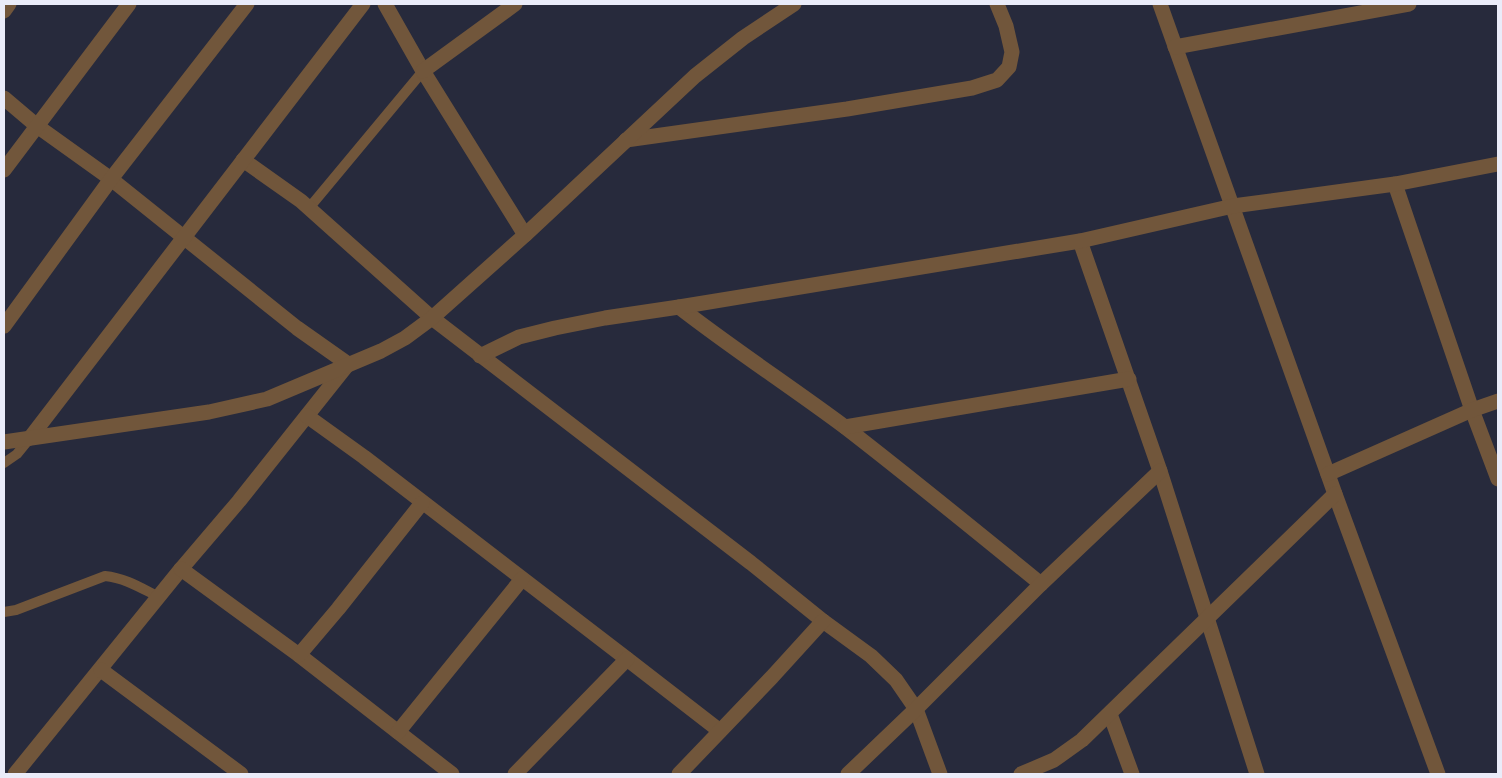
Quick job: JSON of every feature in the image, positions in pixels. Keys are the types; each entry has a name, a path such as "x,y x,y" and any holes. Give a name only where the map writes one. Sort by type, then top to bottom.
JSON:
{"street":[{"path":"4,10 9,4"},
{"path":"4,170 129,4"},
{"path":"4,326 112,178 247,4"},
{"path":"30,438 363,4"},
{"path":"386,4 423,71 526,235"},
{"path":"423,71 515,4"},
{"path":"4,442 209,412 267,399 381,351 406,338 432,318 526,235 695,76 743,38 794,4"},
{"path":"626,140 847,109 972,88 997,80 1009,67 1012,52 1006,26 997,4"},
{"path":"1160,4 1335,494 1438,774"},
{"path":"1175,47 1409,4"},
{"path":"4,98 37,126 112,178 184,238 298,328 348,364"},
{"path":"243,160 309,208 432,318 480,356 871,656 896,680 916,709 940,774"},
{"path":"480,356 520,337 605,318 1080,241 1233,206 1394,184 1498,164"},
{"path":"1394,184 1472,410 1498,479"},
{"path":"1080,241 1160,470 1257,774"},
{"path":"679,307 730,346 845,427 1041,584"},
{"path":"15,774 348,364"},
{"path":"845,427 1129,379"},
{"path":"1328,474 1472,410 1498,401"},
{"path":"307,416 364,457 628,659 720,732"},
{"path":"848,774 1160,470"},
{"path":"1021,774 1054,760 1082,740 1335,494"},
{"path":"299,655 422,503"},
{"path":"181,569 299,655 452,774"},
{"path":"398,732 522,579"},
{"path":"679,774 823,621"},
{"path":"515,774 628,659"},
{"path":"101,670 241,774"},
{"path":"1110,714 1132,774"}],"lane":[{"path":"309,208 423,71"},
{"path":"4,463 17,454 30,438"},
{"path":"4,612 16,610 105,576 116,577 130,582 159,597"}]}
